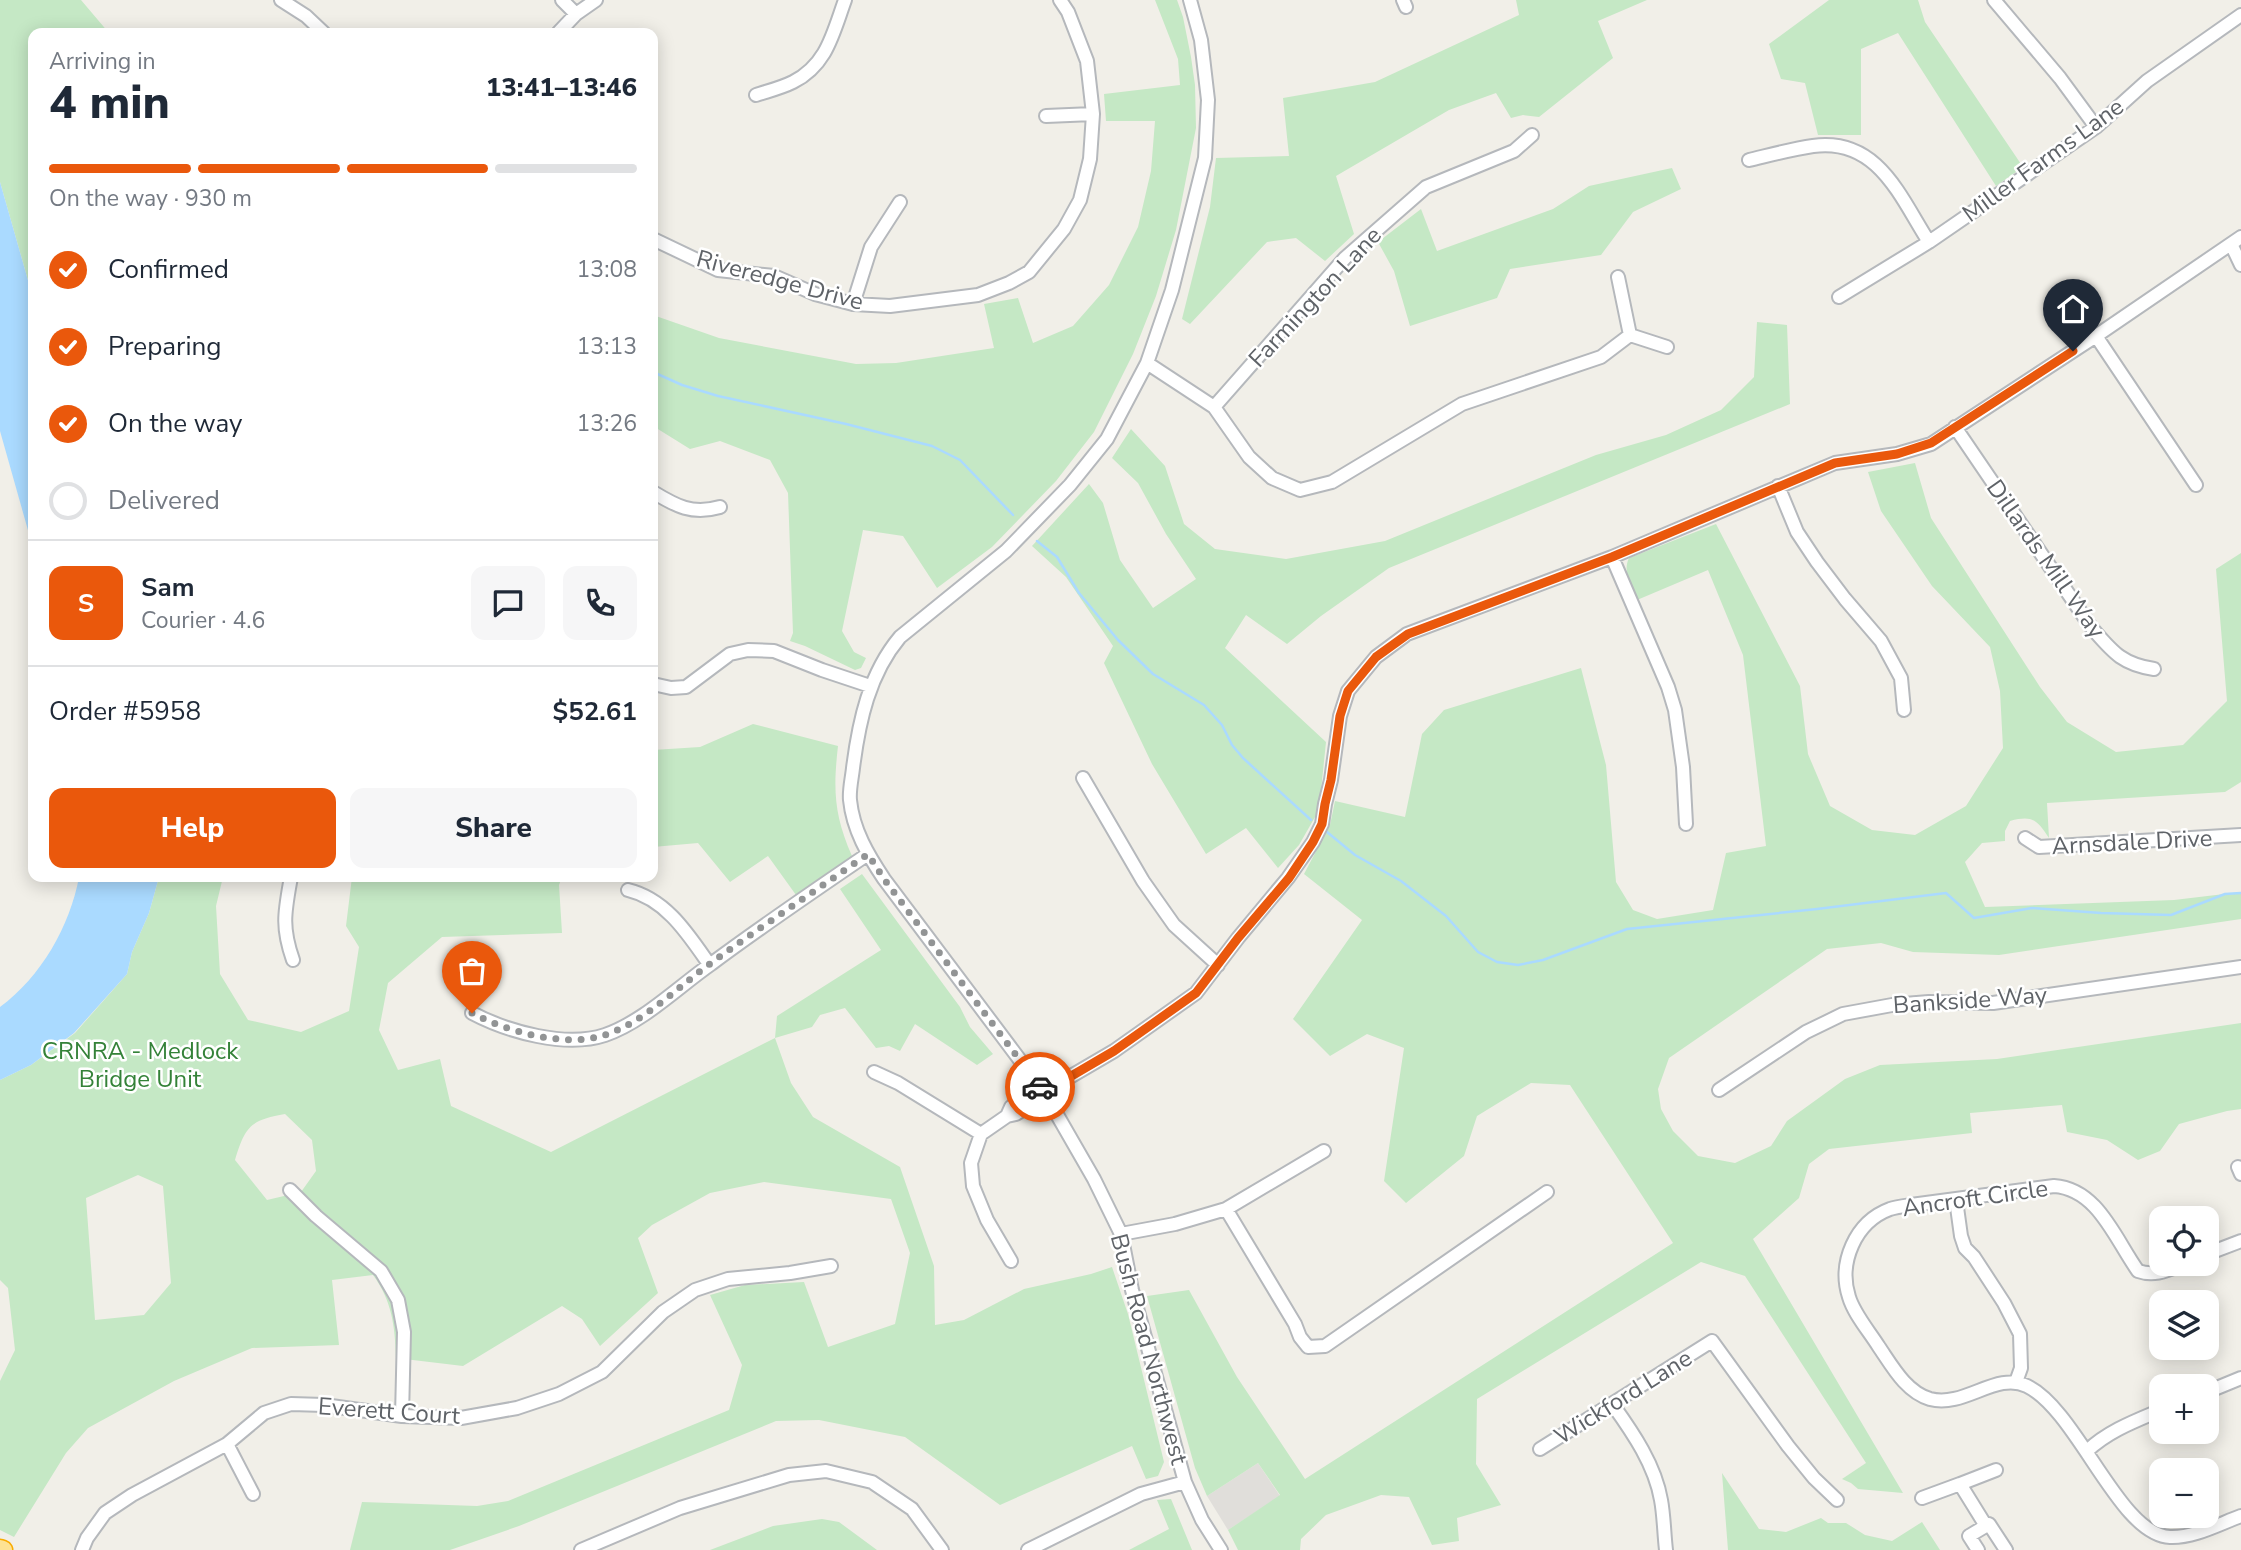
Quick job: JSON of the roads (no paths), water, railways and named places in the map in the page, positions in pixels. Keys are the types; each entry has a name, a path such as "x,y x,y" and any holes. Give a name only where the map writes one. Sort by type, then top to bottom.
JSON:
{"street":[{"path":"281,0 319,28"},
{"path":"562,0 576,14"},
{"path":"563,28 576,14 596,0"},
{"path":"756,95 792,83 808,72 827,52 845,0"},
{"name":"Riveredge Drive","path":"658,241 718,270 774,276 815,294 853,304 890,306 978,295 1029,272 1064,229 1080,200 1090,159 1093,114 1087,61 1068,12 1060,0"},
{"path":"658,685 686,687 730,654 748,650 774,651 870,686 886,653 900,637 1006,551 1070,485 1107,439 1147,363 1172,290 1205,158 1208,100 1201,40 1190,0"},
{"path":"1994,0 2060,78 2096,127"},
{"name":"Miller Farms Lane","path":"1839,297 1929,242 2096,127 2147,80 2241,15"},
{"path":"1046,116 1093,114"},
{"name":"Farmington Lane","path":"1214,407 1345,258 1366,238 1426,187 1514,151 1532,135"},
{"path":"1749,160 1827,145 1840,146 1866,155 1885,174 1929,242"},
{"path":"853,304 872,247 900,202"},
{"path":"1044,1092 1114,1051 1196,993 1289,878 1322,824 1340,716 1348,691 1376,657 1408,634 1612,557 1835,463 1897,454 1931,443 2096,336 2236,240 2241,265"},
{"path":"1618,278 1630,335"},
{"path":"1147,363 1214,407 1249,457 1272,478 1300,490 1332,482 1462,404 1601,357 1630,335"},
{"path":"1630,335 1667,347"},
{"path":"2096,336 2196,485"},
{"name":"Dillards Mill Way","path":"1955,427 2091,627 2122,659 2134,666 2154,669"},
{"path":"1778,486 1797,531 1817,562 1881,640 1901,678 1904,710"},
{"path":"658,494 691,511 705,512 720,507"},
{"path":"1612,557 1675,709 1683,767 1686,824"},
{"name":"Bush Road Northwest","path":"870,686 857,739 850,798 856,827 868,854 1044,1092 1082,1155 1121,1234 1132,1290 1185,1482 1202,1520 1221,1550"},
{"path":"1083,778 1143,881 1174,925 1218,965"},
{"name":"Arnsdale Drive","path":"2025,838 2039,846 2241,835"},
{"path":"472,1013 491,1023 562,1040 606,1035 639,1018 709,964 868,854"},
{"path":"290,882 284,921 286,940 293,960"},
{"path":"628,890 643,894 656,902 684,928 709,964"},
{"name":"Bankside Way","path":"1719,1090 1806,1032 1843,1014 1892,1005 1929,1002 1993,1003 2241,967"},
{"path":"874,1072 898,1083 981,1134"},
{"path":"1007,1116 1011,1107 1026,1095 1030,1076"},
{"path":"1011,1261 997,1239 973,1186 971,1163 981,1134 1007,1116 1032,1104 1052,1107"},
{"path":"1121,1234 1175,1224 1226,1209 1324,1151"},
{"name":"Ancroft Circle","path":"2017,1382 1988,1387 1958,1400 1930,1399 1904,1383 1849,1299 1845,1280 1849,1251 1857,1236 1871,1221 1888,1210 1911,1205 2029,1189 2068,1187 2080,1193 2093,1205 2138,1271 2149,1274"},
{"path":"290,1190 316,1216 381,1271 398,1300 404,1332 402,1416"},
{"path":"1226,1209 1289,1313 1300,1337 1308,1347 1315,1348 1325,1346 1547,1192"},
{"path":"1956,1200 1965,1248 1974,1257 2004,1303 2020,1334 2021,1368 2017,1382 2040,1394 2087,1451 2137,1521 2154,1534 2169,1537 2185,1536 2241,1516"},
{"path":"2219,1249 2241,1241"},
{"name":"Everett Court","path":"82,1550 105,1513 132,1495 227,1444 264,1413 291,1404 324,1405 402,1416 461,1418 517,1408 559,1394 602,1372 663,1312 695,1290 728,1279 831,1266"},
{"name":"Wickford Lane","path":"1540,1449 1712,1341 1788,1446 1814,1478 1837,1500"},
{"path":"2219,1387 2241,1378"},
{"path":"1613,1405 1633,1432 1655,1479 1661,1499 1666,1550"},
{"path":"2087,1451 2099,1440 2149,1415"},
{"path":"227,1444 253,1494"},
{"path":"1922,1498 1996,1470"},
{"path":"581,1550 680,1508 789,1475 826,1471 872,1482 912,1509 942,1550"},
{"path":"1028,1550 1141,1494 1185,1482"},
{"path":"1960,1484 1986,1526"},
{"path":"1978,1550 1969,1536 1989,1524 2003,1549"}],"water":[{"path":"0,182 28,280 28,530 0,431"},
{"path":"78,882 158,882 149,913 132,952 127,974 74,1033 31,1065 0,1080 0,1007 15,995 41,966 61,932"}],"waterway":[{"path":"658,374 718,396 932,446 960,460 1013,515"},
{"path":"1037,541 1057,557 1079,593 1118,640 1153,674 1204,705 1222,725 1232,745 1243,758 1311,820"},
{"path":"1327,832 1355,855 1401,881 1446,916 1478,952 1497,962 1518,965 1543,960 1627,929 1946,893 1974,918 2032,908 2171,915 2225,894 2241,893"}],"park label":[{"name":"CRNRA - Medlock Bridge Unit","path":"140,1065"}]}
